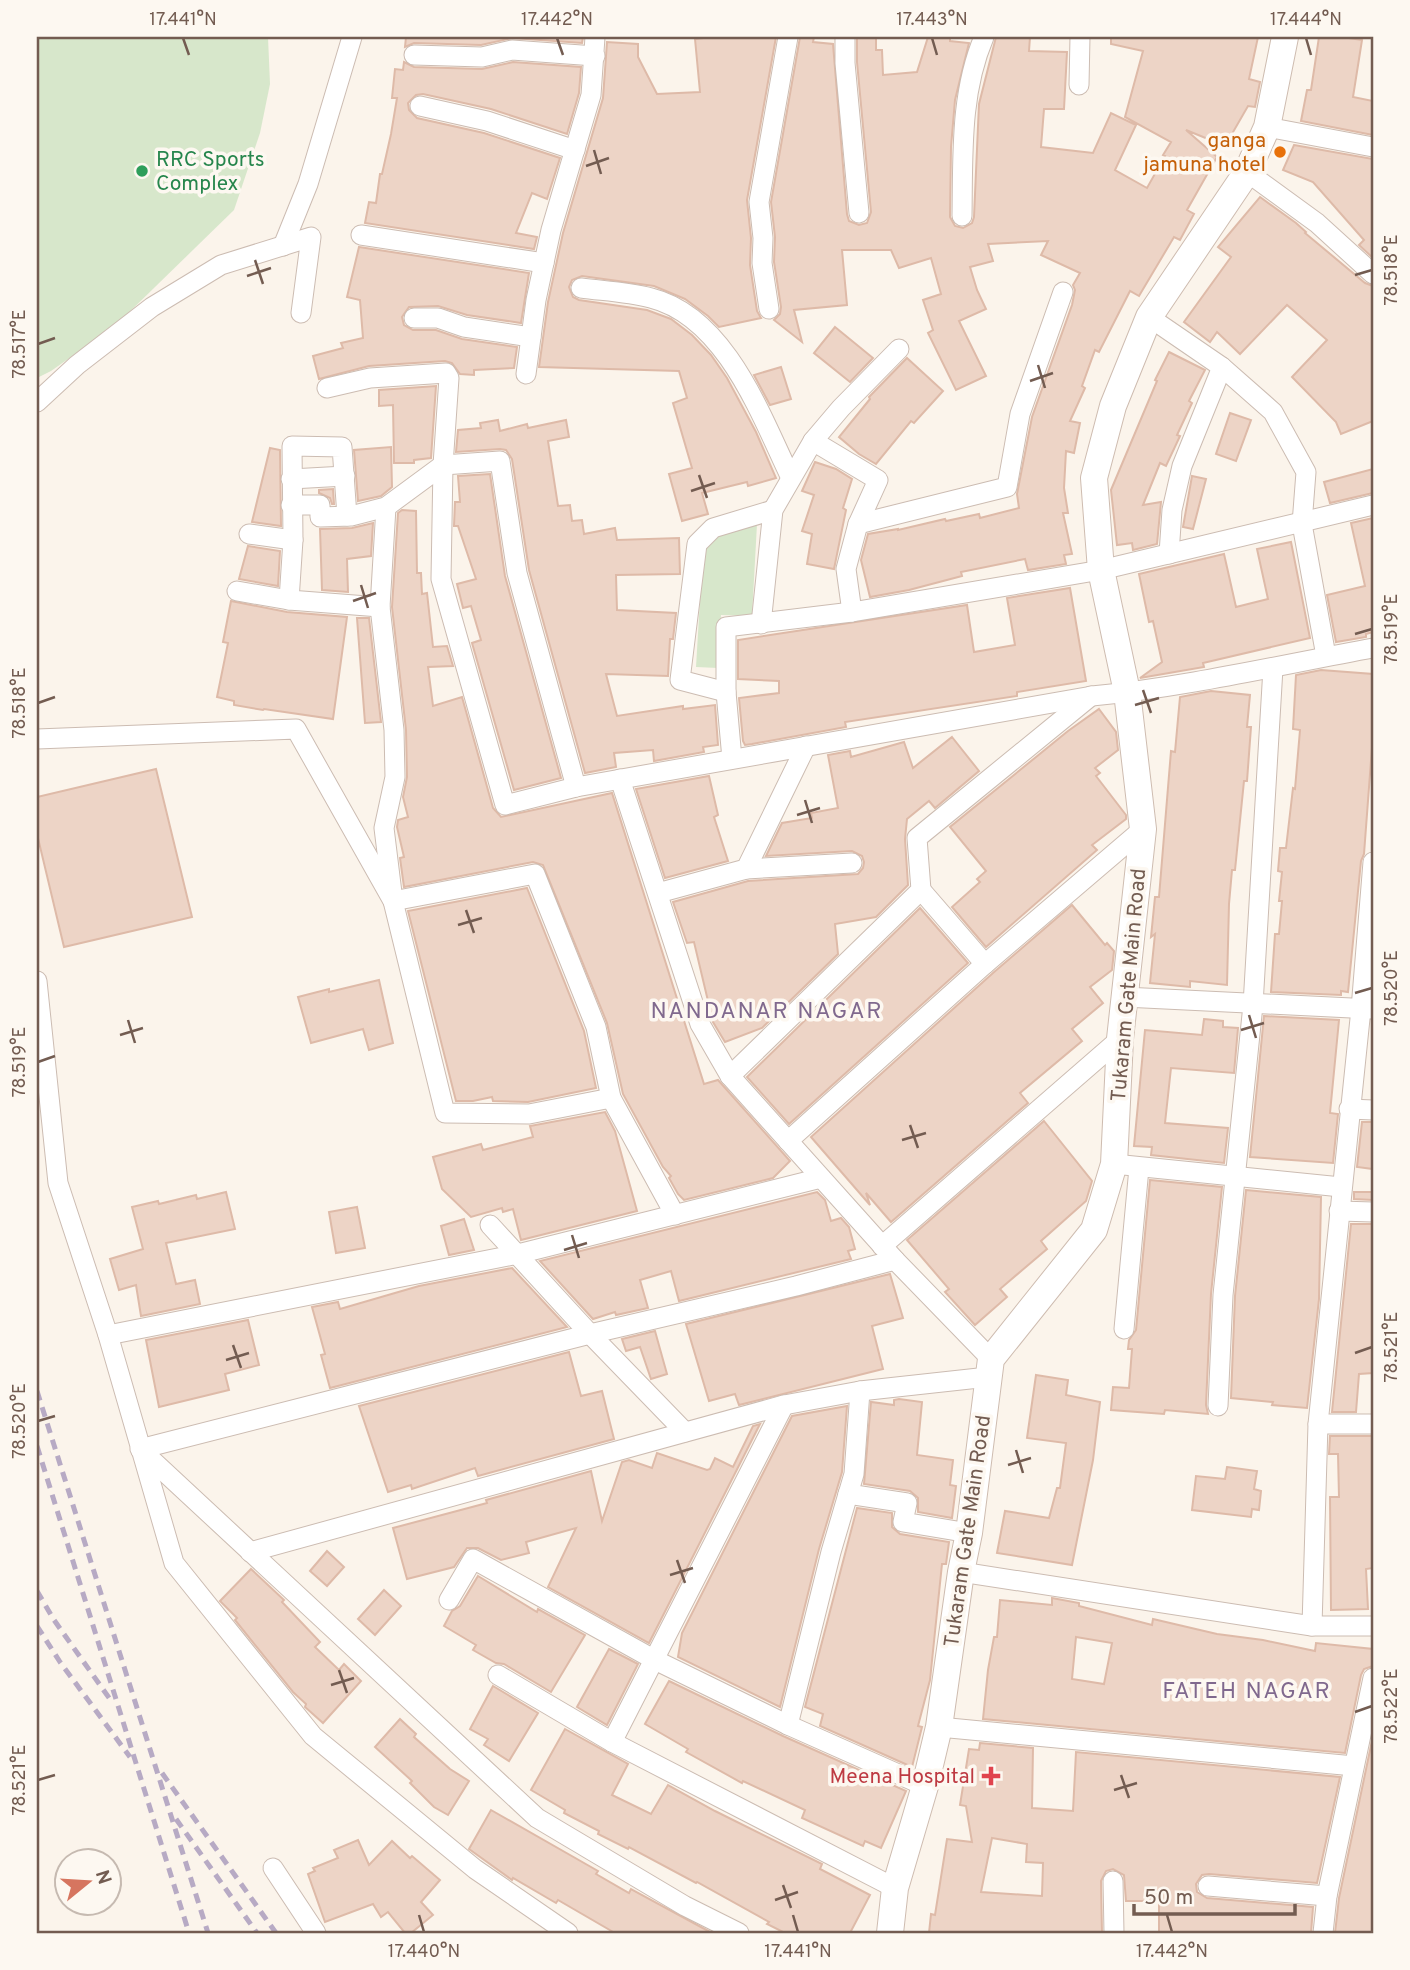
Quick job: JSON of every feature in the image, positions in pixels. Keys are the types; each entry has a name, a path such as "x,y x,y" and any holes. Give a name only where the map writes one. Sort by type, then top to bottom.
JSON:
{"street":[{"path":"284,246 308,184 352,37"},
{"path":"769,309 762,263 763,237 759,202 788,37"},
{"path":"845,37 859,213"},
{"path":"962,216 963,121 974,60 984,37"},
{"path":"1079,85 1080,37"},
{"name":"Tukaram Gate Main Road","path":"890,1933 895,1888 939,1727 969,1533 990,1368 1094,1230 1127,1166 1120,1039 1143,829 1127,692 1101,570 1094,478 1113,406 1149,317 1247,172 1267,127 1285,37"},
{"path":"414,55 482,57 512,50 595,46 591,95 551,230 526,374"},
{"path":"420,106 487,121 575,150"},
{"path":"1267,127 1373,146"},
{"path":"1247,172 1317,223 1373,274"},
{"path":"361,235 544,263"},
{"path":"37,402 76,365 152,307 221,265 311,237 301,313"},
{"path":"582,288 651,298 686,315 707,333 743,377 792,478"},
{"path":"858,524 1007,487 1020,414 1063,292"},
{"path":"1149,317 1222,367 1273,412 1306,472 1302,524 1326,656"},
{"path":"414,318 438,318 464,327 531,337"},
{"path":"761,624 773,510 813,441 841,408 900,349"},
{"path":"1170,554 1172,510 1182,466 1222,367"},
{"path":"327,388 370,378 446,373 449,377 443,465 441,579 505,805 620,779 1091,696 1273,668 1373,648"},
{"path":"813,441 878,480 858,524 846,569 852,612"},
{"path":"289,600 293,540 291,450 295,445 342,447 347,516"},
{"path":"319,477 320,517 347,516 386,507 443,465 499,461 517,573 576,787"},
{"path":"292,479 345,476"},
{"path":"291,505 320,505"},
{"path":"732,759 726,692 726,627 852,612 1101,570 1373,505"},
{"path":"386,507 380,607 394,730 395,777 384,828 393,901 445,1112 529,1114 611,1098"},
{"path":"726,692 680,680 698,544 713,528 773,510"},
{"path":"249,534 293,540"},
{"path":"237,591 289,600 380,607"},
{"path":"1217,1406 1223,1296 1253,1005 1273,668"},
{"path":"985,964 921,890 917,838 1091,696"},
{"path":"37,738 296,729 393,901"},
{"path":"746,869 806,746"},
{"path":"620,779 700,1024 730,1076 990,1368"},
{"path":"788,1141 985,964 1143,829"},
{"path":"1312,1626 1318,1424 1349,1109 1367,1009 1373,862"},
{"path":"658,893 746,869 852,863"},
{"path":"393,901 536,874 596,1027 611,1098 675,1215"},
{"path":"730,1076 921,890"},
{"path":"37,981 58,1184 108,1335 174,1563 313,1736 475,1869 568,1933"},
{"path":"1124,997 1367,1009"},
{"path":"140,1449 590,1334 796,1286 889,1253 1120,1039"},
{"path":"1349,1109 1373,1110"},
{"path":"1124,1329 1127,1166 1341,1187"},
{"path":"108,1335 518,1254 821,1178"},
{"path":"1339,1211 1373,1212"},
{"path":"491,1225 590,1334 685,1432"},
{"path":"250,1552 784,1405 990,1368"},
{"path":"788,1725 831,1552 854,1474 860,1391"},
{"path":"612,1742 784,1405"},
{"path":"1318,1424 1373,1424"},
{"path":"140,1449 537,1818 685,1906 739,1933"},
{"path":"848,1494 907,1503 903,1522 969,1533"},
{"path":"449,1600 472,1559 655,1660 788,1725 925,1786"},
{"path":"961,1572 1312,1626 1373,1626"},
{"path":"498,1675 612,1742 895,1888"},
{"path":"1323,1933 1328,1896 1373,1678"},
{"path":"939,1727 1354,1766"},
{"path":"273,1868 316,1933"},
{"path":"1114,1881 1114,1933"},
{"path":"1208,1886 1328,1896"}],"green space":[{"name":"RRC Sports Complex","path":"37,37 268,37 270,84 260,133 234,210 115,326 37,378"},
{"path":"757,524 752,616 721,615 718,668 696,667 703,549 719,531"}],"building":[{"path":"406,37 583,37 582,43 512,38 481,45 414,43 405,47"},
{"path":"776,37 747,200 751,238 750,265 757,311 761,318 719,327 685,299 654,286 582,276 572,280 569,287 573,297 579,300 647,310 671,319 692,335 711,355 727,378 756,432 776,478 748,486 747,482 702,493 708,514 682,521 669,474 692,468 673,403 687,398 679,371 539,367 548,302 563,233 603,98 607,42 638,44 638,57 657,94 700,92 695,39"},
{"path":"800,37 814,37 813,42 833,44 847,214 849,221 859,225 867,223 871,212 857,37 876,37 876,50 882,50 883,75 917,72 928,37 950,37 950,41 969,43 955,100 951,147 950,217 955,226 963,228 972,223 974,217 979,104 996,37 1030,37 1029,51 1067,52 1064,109 1044,109 1041,147 1093,153 1111,113 1136,125 1115,170 1147,188 1171,142 1125,117 1143,51 1111,44 1111,37 1258,37 1249,79 1260,82 1255,107 1248,106 1225,146 1186,130 1217,157 1187,210 1194,214 1180,240 1174,237 1139,296 1130,291 1099,352 1095,350 1082,386 1085,388 1070,421 1080,423 1074,453 1066,451 1064,488 1068,513 1063,513 1072,554 1064,555 1066,564 1028,570 1025,559 961,572 962,576 870,597 861,560 868,534 979,514 980,518 1019,508 1017,494 1032,417 1072,305 1075,290 1073,285 1080,273 1041,255 1048,241 988,244 993,261 970,267 986,309 959,321 986,376 956,390 928,333 933,330 923,300 941,294 931,258 899,268 891,250 842,250 847,305 794,310 802,342 774,320 780,314 781,307 774,262 775,237 771,202"},
{"path":"1319,37 1362,40 1353,97 1373,101 1373,135 1301,121 1307,90 1311,90"},
{"path":"404,62 414,67 482,69 513,62 581,67 579,93 567,134 491,109 423,94 416,95 408,103 409,110 417,118 484,133 560,158 547,199 532,193 516,233 537,237 534,249 365,223 369,202 376,203 380,174 391,134 397,98 392,98 395,69 403,70"},
{"path":"1294,145 1373,159 1373,258 1359,245 1364,240 1313,182 1283,170"},
{"path":"1260,197 1296,223 1365,283 1373,286 1373,421 1341,434 1336,422 1292,377 1327,340 1287,305 1240,354 1217,332 1210,342 1184,322 1231,257 1218,247"},
{"path":"359,247 529,273 521,323 467,315 438,306 409,307 402,317 404,325 413,330 436,330 462,339 517,347 514,368 474,370 474,375 460,374 452,363 445,361 369,366 319,379 313,356 343,348 341,343 363,338 360,300 347,297"},
{"path":"835,327 873,358 850,382 814,353"},
{"path":"1169,352 1205,370 1189,401 1192,403 1177,435 1180,436 1166,466 1160,463 1143,505 1161,502 1157,544 1133,550 1132,543 1117,545 1111,490"},
{"path":"907,358 943,391 914,423 911,421 876,464 839,437 869,397"},
{"path":"781,367 791,399 770,405 754,375"},
{"path":"436,386 431,458 414,460 414,463 394,463 393,405 379,406 379,390"},
{"path":"1230,413 1251,420 1236,461 1216,454"},
{"path":"498,420 500,431 527,424 528,428 566,420 569,437 548,441 558,506 570,505 572,521 582,520 584,534 615,528 617,540 679,538 680,574 616,575 617,610 676,613 673,639 670,639 668,676 606,674 617,716 683,706 683,709 715,705 718,745 703,747 704,752 654,761 653,750 614,753 616,767 585,773 529,570 512,459 506,450 500,449 456,452 458,430 481,428 480,423"},
{"path":"391,447 392,487 381,496 358,501 354,450"},
{"path":"270,448 280,450 281,526 252,522"},
{"path":"815,462 836,469 852,479 843,508 846,510 834,569 807,564 812,534 802,531 814,495 802,491"},
{"path":"1373,469 1373,493 1330,503 1324,482"},
{"path":"490,474 505,576 561,778 514,790 472,643 481,640 471,606 463,608 457,584 476,579 458,526 454,526 455,502 460,502 458,476"},
{"path":"1192,476 1206,479 1193,529 1183,527"},
{"path":"333,489 332,504 330,498 319,493 319,490"},
{"path":"402,510 416,511 417,573 421,573 422,594 427,593 433,647 447,646 453,666 428,667 433,706 462,697 493,808 501,817 612,793 704,1084 718,1080 790,1161 773,1178 684,1200 678,1194 669,1178 671,1176 663,1167 623,1094 607,1023 543,865 533,862 404,887 400,858 404,857 397,827 398,820 408,817 403,797 407,777 406,730 392,607 398,513"},
{"path":"1373,518 1373,632 1366,634 1366,637 1336,642 1327,595 1365,586 1351,523"},
{"path":"373,523 371,556 347,559 348,592 322,590 320,529 352,528"},
{"path":"1291,542 1310,638 1203,663 1204,667 1140,678 1162,662 1153,621 1149,622 1139,574 1224,554 1236,607 1268,599 1257,549"},
{"path":"248,546 280,551 278,586 239,579"},
{"path":"1070,588 1086,681 1017,692 1017,696 845,722 846,727 752,744 745,745 743,741 739,698 779,693 779,681 738,679 738,640 967,605 974,652 1015,645 1007,598"},
{"path":"231,601 287,612 347,617 333,719 234,705 234,701 217,697 228,643 223,642"},
{"path":"357,618 369,618 381,722 365,723"},
{"path":"1321,670 1373,674 1373,734 1364,854 1361,861 1348,992 1341,991 1341,995 1271,992 1275,934 1279,934 1282,901 1279,901 1282,872 1278,871 1280,848 1286,848 1300,730 1293,729 1296,675"},
{"path":"1211,691 1250,695 1247,727 1251,727 1247,781 1244,781 1229,904 1227,985 1190,981 1190,987 1150,983 1155,934 1151,937 1155,897 1159,897 1171,751 1175,752 1180,697"},
{"path":"1099,709 1116,732 1118,750 1095,768 1100,773 1096,776 1126,815 1126,819 1092,845 1097,850 986,947 952,907 980,882 977,879 986,871 950,827"},
{"path":"952,737 979,771 935,808 929,801 907,819 905,839 908,885 876,917 835,924 838,954 762,1028 725,1042 713,1022 694,942 687,943 673,902 748,881 858,874 864,862 862,856 852,851 766,856 782,823 812,818 811,813 838,808 828,755 850,751 851,757 904,742 913,768"},
{"path":"156,769 192,917 64,947 37,834 37,797"},
{"path":"709,776 718,815 714,817 728,861 665,878 636,789"},
{"path":"527,888 584,1031 596,1088 528,1102 493,1101 492,1097 456,1101 408,911"},
{"path":"1072,905 1105,945 1107,943 1114,951 1112,970 1090,987 1103,1003 1072,1029 1082,1041 1020,1093 1028,1103 891,1222 866,1193 870,1205 811,1137"},
{"path":"920,908 968,963 789,1124 747,1077"},
{"path":"379,980 393,1043 369,1050 363,1029 311,1043 298,997"},
{"path":"1264,1016 1339,1020 1330,1113 1338,1114 1333,1163 1250,1157"},
{"path":"1204,1019 1223,1021 1223,1027 1238,1028 1234,1073 1171,1068 1165,1123 1228,1128 1224,1163 1151,1155 1152,1147 1134,1146 1145,1030 1202,1035"},
{"path":"605,1112 615,1131 637,1211 521,1240 513,1209 503,1212 502,1208 471,1217 442,1189 433,1157 481,1144 483,1150 533,1137 530,1126"},
{"path":"1044,1121 1092,1181 1086,1201 1041,1241 1047,1249 1000,1289 1007,1297 975,1325 945,1292 949,1289 907,1240"},
{"path":"1362,1122 1373,1122 1373,1169 1357,1167"},
{"path":"1150,1180 1222,1187 1211,1294 1206,1405 1208,1414 1165,1410 1164,1414 1111,1410 1113,1387 1129,1388 1132,1349 1128,1349 1129,1340 1136,1330"},
{"path":"1246,1190 1321,1197 1319,1299 1307,1408 1231,1398 1235,1296"},
{"path":"226,1192 235,1229 166,1243 176,1284 195,1280 200,1304 141,1316 136,1285 119,1290 110,1259 143,1249 132,1207 196,1195 197,1199"},
{"path":"817,1192 825,1200 831,1221 841,1218 849,1227 855,1249 848,1251 851,1259 679,1301 671,1271 640,1280 648,1308 616,1315 615,1312 593,1319 540,1261"},
{"path":"1354,1192 1373,1192 1373,1200 1354,1199"},
{"path":"357,1207 365,1248 336,1253 329,1212"},
{"path":"464,1219 474,1250 449,1255 441,1226"},
{"path":"1351,1224 1373,1224 1373,1373 1359,1374 1356,1412 1332,1412"},
{"path":"512,1268 567,1327 330,1388 321,1355 325,1354 312,1307 338,1302 340,1309 419,1286"},
{"path":"890,1274 903,1318 872,1326 883,1369 739,1405 735,1394 709,1401 686,1324"},
{"path":"248,1320 259,1365 225,1374 229,1390 159,1407 146,1340"},
{"path":"655,1331 667,1374 651,1379 640,1347 626,1351 622,1339"},
{"path":"569,1352 581,1396 602,1391 614,1439 478,1476 475,1468 412,1489 411,1485 388,1492 359,1406"},
{"path":"1036,1375 1068,1380 1066,1395 1100,1402 1093,1460 1072,1565 997,1553 1005,1511 1049,1518 1057,1488 1060,1488 1066,1443 1027,1438"},
{"path":"894,1400 922,1402 917,1455 953,1460 950,1485 956,1486 952,1518 918,1512 918,1498 910,1491 864,1484 871,1402 894,1405"},
{"path":"847,1406 842,1472 819,1549 780,1707 678,1657 682,1633 792,1416"},
{"path":"760,1424 649,1643 548,1587 576,1528 526,1542 529,1553 501,1560 478,1548 467,1548 454,1567 407,1579 393,1528 591,1471 602,1521 622,1462 629,1460 652,1468 657,1453 707,1470 715,1458 733,1467 753,1426"},
{"path":"1330,1436 1373,1436 1373,1568 1366,1569 1368,1609 1331,1610 1330,1497 1339,1497 1338,1454 1329,1454"},
{"path":"1227,1467 1257,1471 1254,1489 1261,1491 1259,1510 1252,1509 1251,1517 1192,1510 1196,1476 1225,1479"},
{"path":"857,1508 892,1513 892,1527 900,1534 949,1542 946,1564 942,1564 930,1680 918,1726 922,1727 912,1767 820,1726 823,1714 805,1707"},
{"path":"327,1551 344,1567 327,1586 310,1571"},
{"path":"251,1569 284,1600 282,1602 320,1642 315,1647 339,1670 344,1664 361,1681 323,1723 305,1707 306,1704 293,1692 235,1620 237,1618 220,1601"},
{"path":"478,1576 537,1612 538,1609 585,1635 551,1692 504,1664 496,1663 473,1650 476,1645 444,1626"},
{"path":"384,1590 401,1606 375,1635 358,1619"},
{"path":"1052,1598 1079,1603 1079,1606 1152,1625 1153,1619 1217,1634 1315,1651 1316,1643 1373,1649 1373,1666 1364,1669 1361,1675 1345,1753 983,1719 988,1670 994,1637 997,1637 1000,1600 1052,1605","holes":["1076,1637 1112,1643 1104,1684 1072,1679"]},
{"path":"609,1649 638,1664 607,1725 577,1707"},
{"path":"669,1681 906,1791 881,1848 865,1841 863,1846 802,1818 805,1810 743,1781 742,1783 686,1752 688,1749 645,1724"},
{"path":"493,1686 538,1713 509,1761 484,1745 488,1739 470,1729"},
{"path":"400,1719 416,1734 414,1737 450,1769 469,1781 448,1815 434,1807 410,1783 412,1781 375,1747"},
{"path":"565,1729 628,1764 612,1795 651,1814 668,1785 822,1864 820,1869 870,1895 850,1933 785,1933 697,1882 598,1834 599,1831 564,1813 565,1810 531,1790"},
{"path":"1373,1736 1373,1933 1335,1933 1339,1898"},
{"path":"980,1743 1033,1748 1032,1808 1073,1811 1076,1752 1340,1777 1317,1883 1209,1874 1202,1875 1196,1884 1197,1892 1207,1898 1313,1907 1311,1933 1159,1933 1159,1901 1126,1901 1124,1875 1113,1869 1106,1871 1101,1881 1102,1933 929,1933 931,1914 935,1915 947,1839 972,1842 966,1806 960,1805 969,1749 979,1750","holes":["992,1838 1027,1844 1026,1862 1043,1863 1042,1896 981,1892"]},
{"path":"491,1810 598,1871 596,1874 629,1893 631,1889 712,1933 615,1933 558,1900 556,1903 513,1878 512,1880 469,1849"},
{"path":"358,1840 369,1865 392,1841 440,1880 421,1902 433,1915 411,1933 405,1933 388,1912 381,1917 373,1904 325,1922 308,1874 315,1871 313,1868 338,1858 334,1850"}],"railway":[{"path":"37,1391 208,1933"},
{"path":"37,1446 189,1933"},
{"path":"37,1591 54,1620 112,1702"},
{"path":"37,1626 130,1757"},
{"path":"162,1773 276,1933"},
{"path":"176,1819 257,1933"}],"place":[{"name":"ganga jamuna hotel","path":"1280,152"},
{"name":"RRC Sports Complex","path":"142,171"},
{"name":"Meena Hospital","path":"991,1776"}],"district":[{"name":"NANDANAR NAGAR","path":"767,1010"},
{"name":"FATEH NAGAR","path":"1247,1690"}]}
